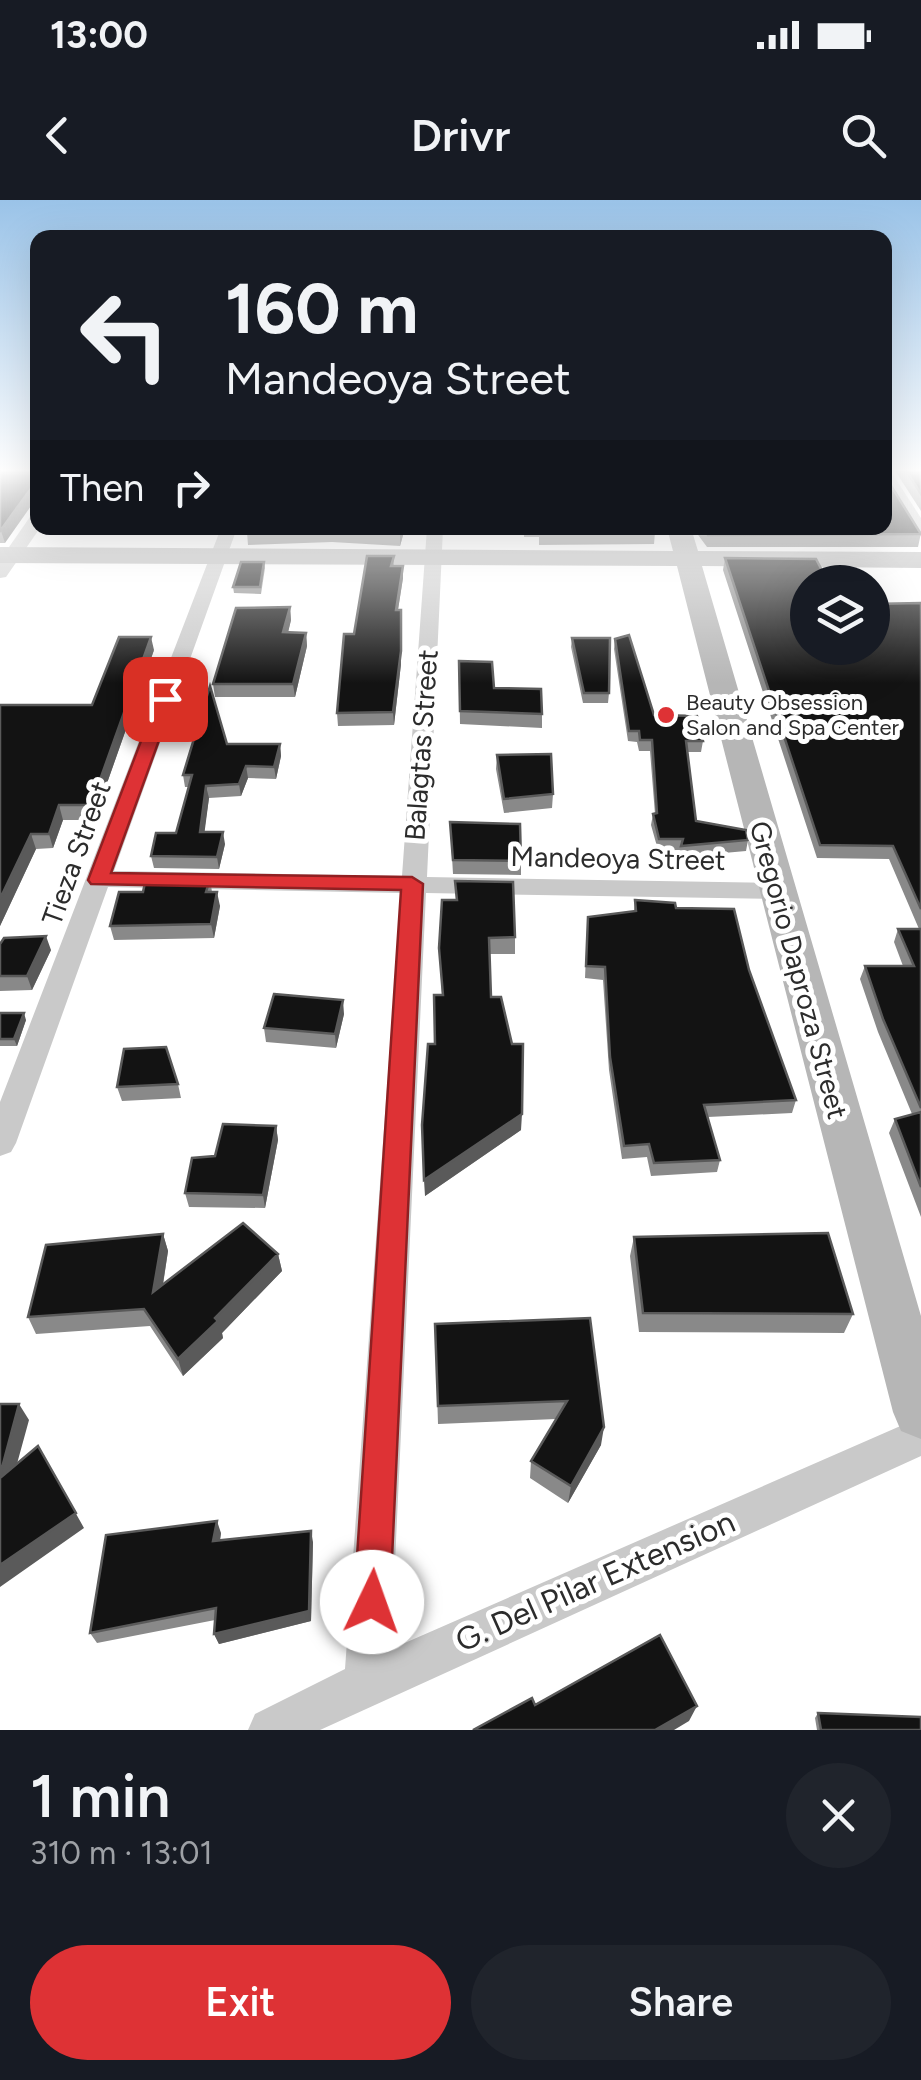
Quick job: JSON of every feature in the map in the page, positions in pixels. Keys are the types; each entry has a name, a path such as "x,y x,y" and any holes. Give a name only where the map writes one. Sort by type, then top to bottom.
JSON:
{"street":[{"path":"4,561 20,540"},
{"name":"Tieza Street","path":"0,1142 224,540"},
{"path":"4,561 219,555 434,542 683,543 921,560"},
{"name":"Balagtas Street","path":"367,1682 434,542"},
{"name":"Gregorio Daproza Street","path":"683,543 921,1412"},
{"name":"Mandeoya Street","path":"98,880 778,891"},
{"name":"G. Del Pilar Extension","path":"270,1730 367,1682 921,1436"}],"building":[{"path":"367,556 394,556 391,566 403,566 396,610 401,610 401,651 393,712 337,713 344,634 354,634"},
{"path":"725,558 816,559 819,565 790,565 790,665 890,665 890,604 921,603 921,909 893,846 820,845"},
{"path":"241,562 264,562 260,587 233,587"},
{"path":"290,607 283,632 306,633 293,684 213,684 236,608"},
{"path":"629,635 654,715 697,716 703,741 686,741 696,821 746,830 748,840 681,846 683,839 659,839 653,814 657,813 652,740 640,740 639,731 629,731 615,639"},
{"path":"119,637 151,637 91,805 59,805 49,834 31,834 0,899 0,705 92,705"},
{"path":"572,638 610,638 609,693 584,693"},
{"path":"459,661 492,662 494,688 541,689 542,714 460,711"},
{"path":"210,686 227,744 280,744 274,767 246,766 239,784 206,786 200,832 223,832 217,857 151,856 156,833 176,833 192,775 183,775"},
{"path":"551,754 553,794 504,799 497,755"},
{"path":"450,822 520,824 521,861 453,860"},
{"path":"146,878 210,879 206,892 217,892 211,924 110,926 119,892 143,892"},
{"path":"455,881 513,882 515,937 489,938 491,997 501,997 512,1044 523,1044 522,1114 424,1180 422,1125 428,1044 435,1044 434,995 443,995 439,948 442,900 457,900"},
{"path":"635,900 675,903 676,908 734,909 749,970 796,1100 704,1105 720,1160 654,1163 649,1144 624,1146 610,1057 605,967 586,966 588,917 636,911"},
{"path":"898,929 921,929 921,1108 865,966 914,966"},
{"path":"46,936 27,976 0,976 0,944 4,938"},
{"path":"274,994 343,1000 335,1034 264,1028"},
{"path":"0,1013 24,1013 14,1039 0,1039"},
{"path":"166,1047 178,1084 117,1087 124,1049"},
{"path":"921,1112 921,1187 895,1119"},
{"path":"223,1124 276,1126 263,1195 185,1193 192,1158 215,1156"},
{"path":"243,1223 278,1254 178,1359 144,1309 28,1317 46,1245 163,1234 153,1292"},
{"path":"828,1233 853,1314 643,1313 634,1237"},
{"path":"590,1318 604,1427 571,1486 531,1461 567,1401 438,1406 435,1324"},
{"path":"0,1404 19,1404 0,1475"},
{"path":"38,1446 76,1513 0,1565 0,1478"},
{"path":"217,1521 213,1541 311,1531 309,1611 214,1634 216,1608 90,1633 106,1535"},
{"path":"660,1635 697,1706 655,1730 473,1730 532,1698 535,1705"},
{"path":"818,1713 921,1717 921,1730 821,1730"}],"place":[{"name":"Beauty Obsession Salon and Spa Center","path":"666,715"}],"route":[{"path":"165,699 98,880 412,884 372,1602"}]}
